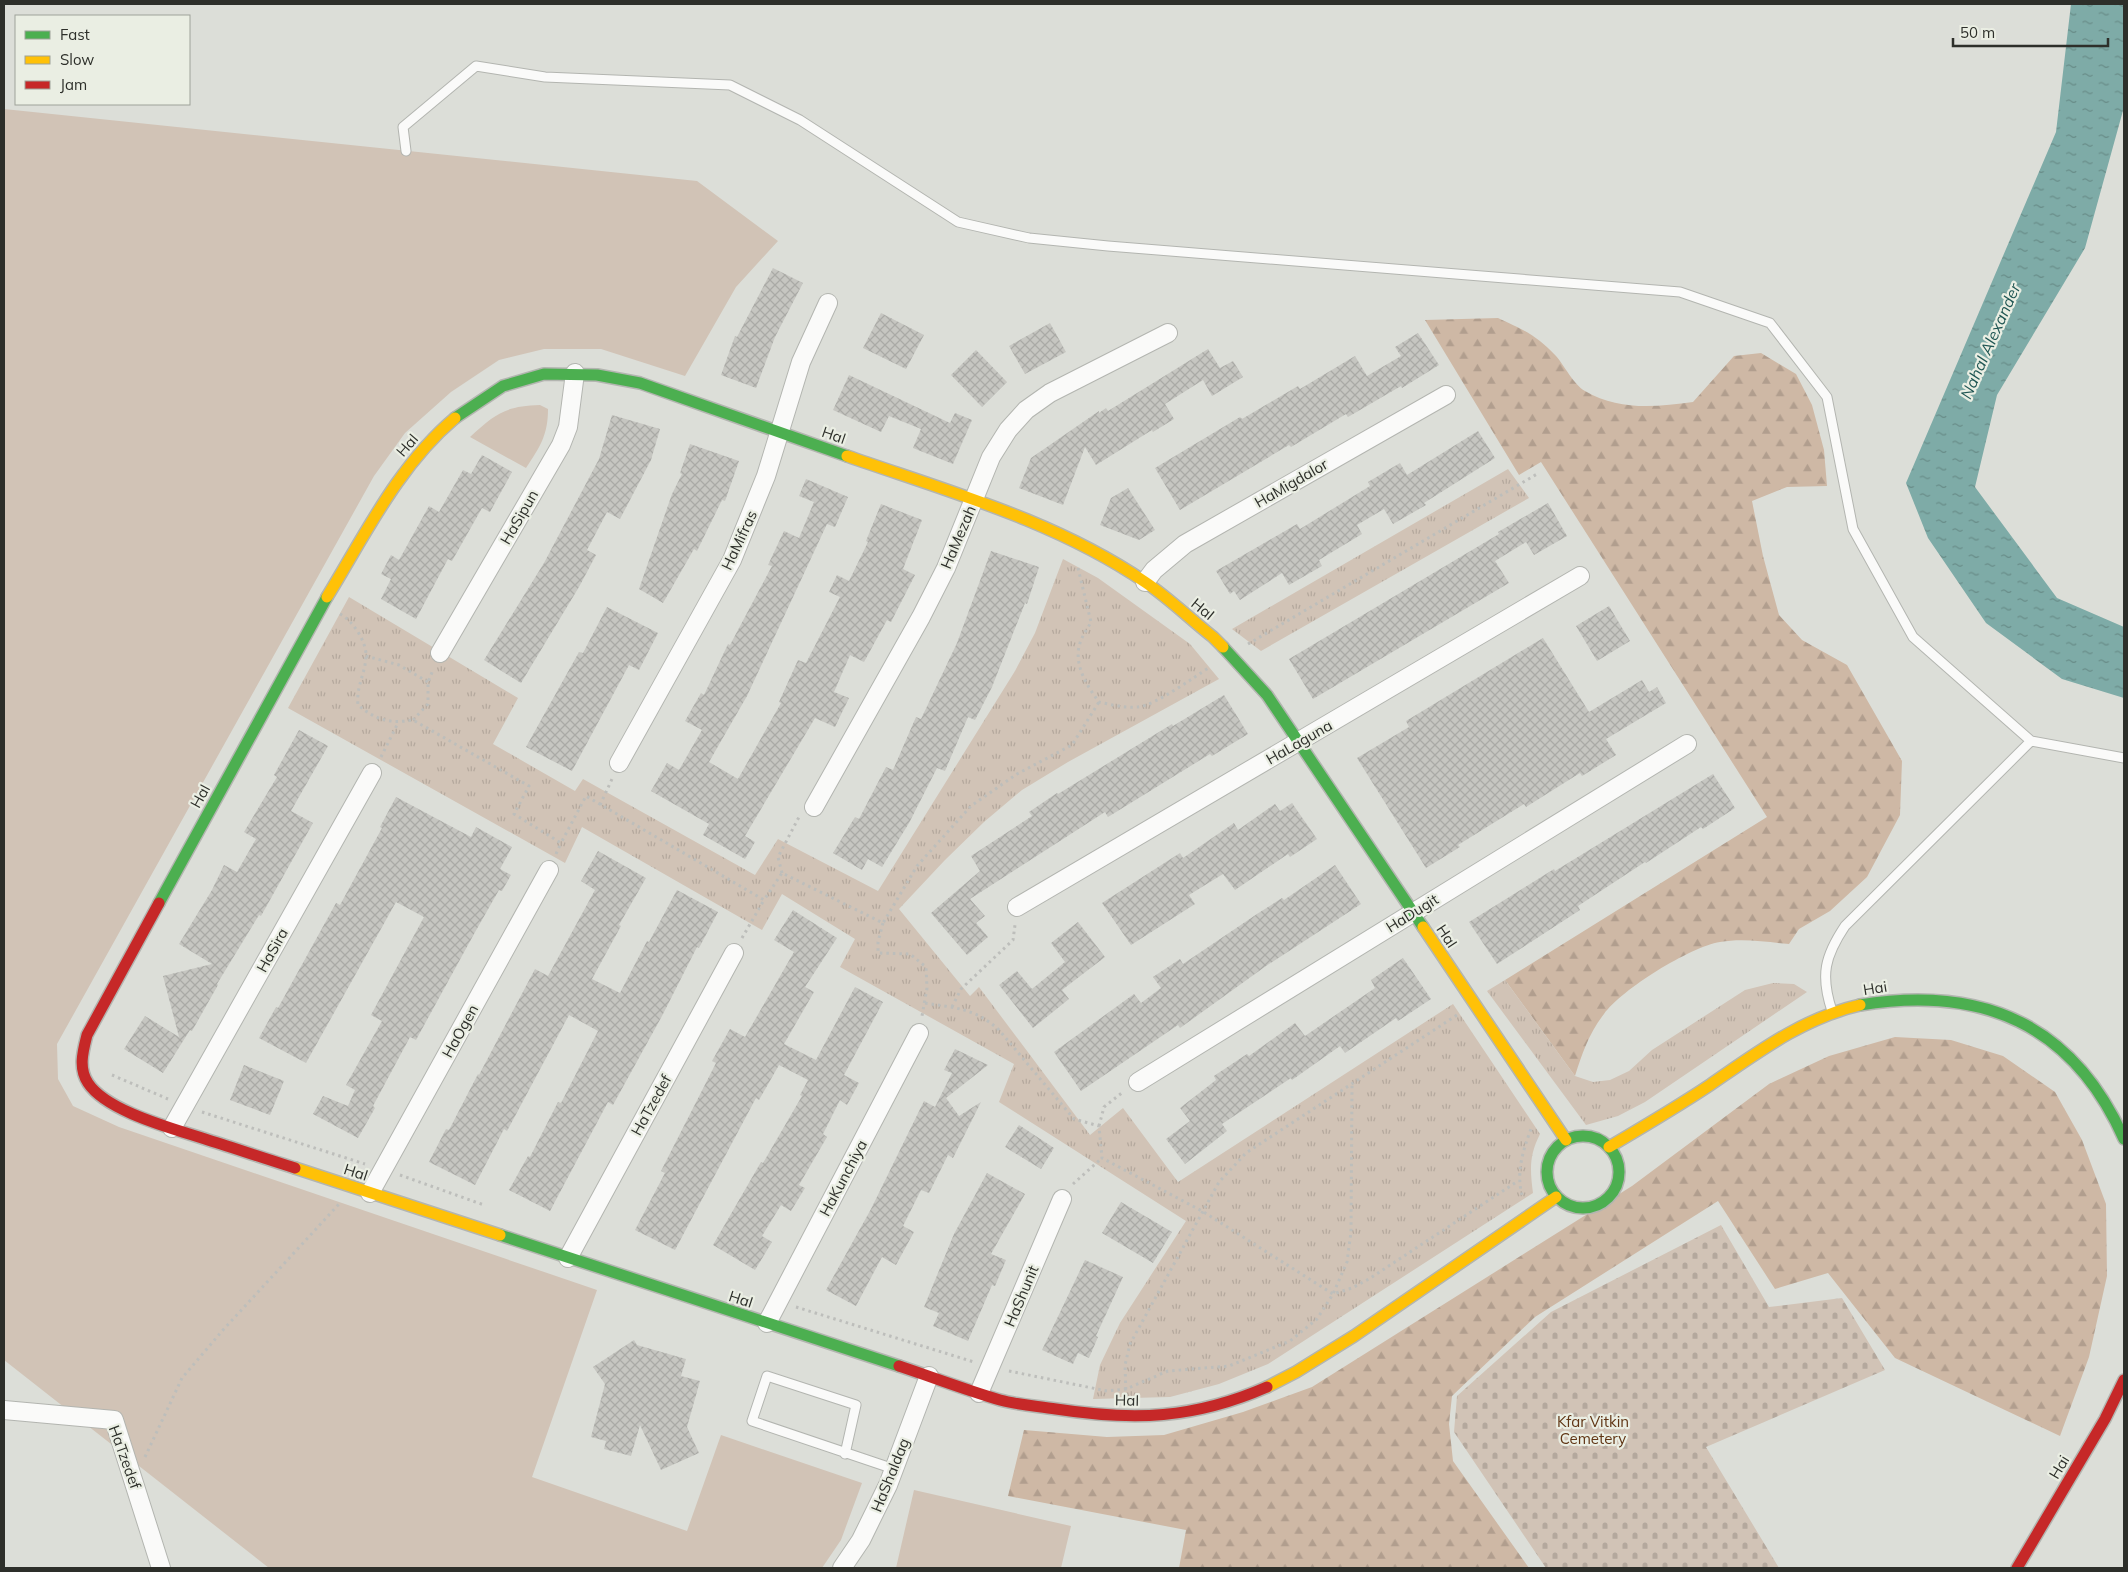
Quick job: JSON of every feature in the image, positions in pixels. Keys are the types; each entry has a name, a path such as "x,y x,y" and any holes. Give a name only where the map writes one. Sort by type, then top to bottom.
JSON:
{"street":[{"name":"HaMifras","path":"619,763 732,560 752,514 801,362 828,303"},
{"name":"HaMezah","path":"814,807 921,617 946,568 991,457 1008,430 1026,410 1050,393 1168,333"},
{"name":"HaI","path":"1556,1197 1351,1338 1284,1378 1248,1394 1207,1408 1171,1414 1127,1416 1045,1408 1001,1400 172,1128 108,1102 95,1092 86,1081 81,1051 87,1035 323,603 402,474 453,419 476,402 503,386 544,374 575,373 640,383 974,500 1093,551 1145,582 1213,637 1267,695 1566,1140"},
{"name":"HaSipun","path":"440,653 561,445 568,427 575,373"},
{"name":"HaMigdalor","path":"1145,582 1154,570 1185,544 1446,395"},
{"name":"HaLaguna","path":"1017,907 1580,576"},
{"name":"HaDugit","path":"1138,1082 1687,744"},
{"name":"HaSira","path":"172,1128 372,773"},
{"name":"HaOgen","path":"362,1190 549,870"},
{"name":"HaTzedef","path":"568,1258 734,953"},
{"name":"Hai","path":"1609,1147 1672,1109 1773,1042 1816,1019 1880,1000 1918,999 1964,1004 2005,1016 2034,1028 2060,1047 2082,1069 2104,1096 2124,1139"},
{"name":"HaKunchiya","path":"767,1323 918,1033"},
{"path":"1580,1136 1590,1136 1609,1147 1616,1156 1619,1168 1618,1180 1614,1191 1606,1200 1596,1206 1584,1209 1572,1207 1556,1197 1548,1184 1546,1172 1547,1161 1552,1151 1566,1140 1580,1136"},
{"name":"HaShunit","path":"980,1393 1062,1199"},
{"name":"HaShaldag","path":"842,1568 879,1505 929,1376"},
{"name":"Hai","path":"2017,1568 2105,1419 2124,1380"},
{"name":"HaTzedef","path":"4,1410 114,1420 161,1568"}],"lane":[{"path":"406,151 403,127 476,66 544,77 730,85 800,120 958,222 1029,238 1108,246 1680,292 1770,323 1827,397 1853,529 1913,637 2031,741 2124,758"},
{"path":"1832,1013 1826,992 1825,966 1834,943 1845,926 2031,741"},
{"path":"845,1454 856,1405 767,1376 752,1421 845,1454 894,1469"}],"path":[{"path":"1072,541 1091,622 1080,644 1079,664 1086,685 1099,702 1118,706 1140,707 1158,700 1230,655 1537,474"},
{"path":"323,603 350,619 357,629 366,656 357,694 358,704 371,716 398,722 414,720 528,786 514,814 561,843 586,796 764,900"},
{"path":"414,720 428,704 428,682 440,653"},
{"path":"366,656 399,665 428,682"},
{"path":"918,1033 928,988 926,967 910,954 878,954 878,942 883,923 917,866 971,806 1016,774 1072,745 1099,702"},
{"path":"372,773 398,722"},
{"path":"600,805 619,763"},
{"path":"734,953 764,900 782,873 778,857 800,814 814,807"},
{"path":"782,873 883,923"},
{"path":"952,1008 961,989 1013,940 1017,907"},
{"path":"925,1003 970,1010 986,1018 999,1030 1074,1119 1098,1126"},
{"path":"1127,1416 1125,1365 1130,1344 1202,1211 1220,1182 1246,1153 1474,1003"},
{"path":"1102,1158 1098,1126 1104,1107 1138,1082"},
{"path":"1126,1389 1168,1371 1229,1366 1290,1341 1317,1319 1333,1294 1347,1262 1351,1232 1352,1084"},
{"path":"1528,1217 1518,1181 1524,1148 1532,1128 1547,1112"},
{"path":"1102,1158 1202,1211 1333,1294 1352,1288 1369,1279 1518,1181"},
{"path":"1062,1199 1075,1180 1102,1158"},
{"path":"134,1481 182,1378 223,1330 362,1190"}],"green space":[{"path":"4,109 697,181 778,241 736,287 685,376 601,349 544,349 499,360 451,392 405,433 374,476 57,1044 58,1079 73,1106 119,1127 597,1290 532,1477 687,1531 721,1435 862,1483 841,1540 822,1568 269,1568 4,1360"},
{"path":"1498,318 1523,330 1542,343 1556,356 1573,380 1585,391 1611,402 1624,405 1652,406 1693,402 1734,356 1761,353 1796,374 1812,405 1824,450 1827,486 1787,487 1752,501 1763,556 1779,615 1802,640 1847,665 1902,761 1900,815 1867,877 1830,911 1799,929 1789,944 1746,940 1720,942 1692,952 1658,970 1626,993 1604,1014 1586,1044 1575,1076 1505,980 1767,817 1541,462 1519,475 1425,320"},
{"path":"540,405 548,409 547,426 539,447 526,468 470,437 501,413 518,407"},
{"path":"1508,469 1529,498 1261,651 1232,629"},
{"path":"1063,559 1098,578 1190,644 1219,679 1068,762 1022,790 984,822 899,909 970,996 979,987 1090,1135 1123,1108 1178,1182 1453,1004 1540,1134 1531,1163 1533,1193 1268,1364 1219,1384 1170,1397 1093,1399 1100,1365 1120,1323 1186,1221 999,1102 1014,1064 840,967 855,939 782,894 762,930 582,827 565,863 288,708 349,597 518,698 493,744 575,791 583,779 755,875 778,839 878,891 1015,671 1035,633"},
{"path":"1505,980 1575,1076 1593,1082 1610,1080 1629,1071 1652,1050 1745,990 1773,983 1794,984 1807,992 1645,1102 1618,1116 1586,1125 1487,991"},
{"path":"1895,1037 1951,1040 2003,1056 2055,1092 2082,1140 2106,1204 2107,1276 2089,1357 2060,1436 1895,1358 1828,1273 1775,1289 1718,1201 1535,1317 1452,1396 1449,1424 1453,1461 1529,1568 1179,1568 1186,1530 1008,1496 1024,1430 1107,1437 1164,1435 1243,1412 1312,1387 1632,1186 1769,1084 1829,1056"},
{"name":"Kfar Vitkin Cemetery","path":"1721,1225 1769,1307 1842,1298 1885,1370 1706,1447 1779,1568 1546,1568 1454,1432 1457,1396 1551,1312"},
{"path":"914,1490 1071,1526 1061,1568 896,1568"}],"water":[{"name":"Nahal Alexander","path":"2071,4 2124,4 2124,107 2085,248 1997,395 1975,487 2057,598 2124,627 2124,698 2062,679 1986,623 1928,538 1906,483 2056,132"}],"building":[{"path":"773,268 803,283 775,337 756,388 721,375 735,336 737,337"},
{"path":"881,313 924,335 906,369 863,348"},
{"path":"1050,323 1066,352 1025,374 1009,346"},
{"path":"1418,333 1439,365 1402,388 1401,386 1348,417 1346,414 1291,447 1289,445 1180,510 1155,468 1240,417 1242,419 1298,386 1300,389 1355,356 1367,376 1401,356 1395,347"},
{"path":"1208,349 1220,368 1233,361 1243,377 1212,396 1203,380 1165,404 1174,419 1153,432 1152,430 1096,465 1085,447 1063,505 1019,488 1031,458 1099,411 1099,413 1106,408 1108,411"},
{"path":"976,350 1007,382 982,407 951,375"},
{"path":"849,375 950,423 955,413 972,420 953,464 913,448 921,429 889,416 881,432 833,410"},
{"path":"612,415 660,429 651,460 620,519 607,512 587,550 596,555 579,587 521,683 484,660 544,563 599,459"},
{"path":"1478,431 1495,458 1424,503 1426,505 1393,524 1384,509 1357,525 1362,534 1319,560 1322,566 1289,585 1282,573 1240,600 1234,591 1230,594 1216,571 1297,524 1300,529 1370,486 1368,482 1400,463 1407,475"},
{"path":"690,444 739,461 725,501 722,500 697,551 694,549 663,603 639,589 672,494 682,474 680,473"},
{"path":"482,455 512,472 490,512 482,508 452,561 448,559 416,619 381,599 391,579 381,574 391,555 399,560 429,506 439,512 463,470 471,474"},
{"path":"806,479 848,497 835,527 827,524 747,696 709,762 738,779 781,703 779,702 798,660 806,663 840,597 829,592 837,575 849,581 868,542 866,541 881,504 922,520 903,569 915,575 891,622 887,620 864,662 850,655 834,692 849,698 835,727 815,718 745,836 755,842 745,859 703,835 709,824 651,791 667,763 679,770 702,730 685,721 701,693 704,695 728,644 730,645 772,566 768,565 784,531 799,538 814,502 799,496"},
{"path":"1128,488 1155,530 1139,540 1100,525 1111,498"},
{"path":"1548,503 1567,536 1534,555 1526,542 1495,561 1509,583 1313,699 1289,659"},
{"path":"991,551 1039,567 1027,604 1025,603 992,687 975,720 968,717 945,771 937,768 909,823 882,867 868,859 862,870 833,853 855,817 859,819 886,767 893,770 916,717 921,719 957,643"},
{"path":"1609,606 1630,641 1597,661 1576,626"},
{"path":"607,607 658,633 639,670 629,665 572,771 526,747 579,652 583,653"},
{"path":"1543,638 1589,712 1642,680 1649,692 1657,687 1666,703 1606,739 1616,755 1582,776 1580,773 1526,807 1524,804 1458,845 1460,847 1426,868 1357,758 1409,727 1406,721"},
{"path":"1224,695 1248,734 1212,756 1210,754 1108,817 1105,812 970,899 985,916 976,923 988,937 967,955 931,913 980,871 971,856 1032,816 1029,812 1057,793"},
{"path":"299,730 328,746 291,811 313,823 261,916 259,915 217,984 192,1031 190,1030 163,1073 124,1049 145,1016 179,1037 163,976 212,964 179,944 212,890 224,865 237,872 256,839 244,832 277,777 274,775"},
{"path":"1713,774 1735,808 1703,829 1701,827 1645,862 1578,906 1580,910 1497,964 1469,922"},
{"path":"396,797 471,837 476,827 512,847 500,869 511,875 502,891 499,890 416,1040 410,1037 358,1138 313,1114 323,1096 348,1106 355,1090 346,1085 382,1021 371,1015 424,917 396,902 306,1063 259,1038 276,1007 278,1008 336,903 340,905 382,828 380,827"},
{"path":"1292,803 1317,839 1290,857 1288,854 1235,890 1223,874 1189,895 1195,904 1131,945 1102,903 1180,853 1183,858 1234,823 1238,830 1275,804 1280,811"},
{"path":"598,851 646,878 619,925 621,926 592,979 620,993 647,941 649,942 677,890 718,912 699,948 697,947 613,1105 608,1102 550,1211 509,1190 528,1156 530,1157 558,1102 561,1103 598,1031 569,1015 507,1131 504,1129 475,1185 429,1162 446,1129 449,1130 535,969 548,976 595,890 581,881"},
{"path":"1335,865 1361,904 1266,966 1180,1028 1178,1025 1081,1091 1054,1052 1134,994 1141,1003 1161,988 1153,977 1180,959 1183,964 1257,914 1282,898 1284,900"},
{"path":"793,910 837,938 805,987 814,992 784,1044 816,1060 855,987 883,1002 844,1075 859,1083 847,1105 840,1100 823,1134 827,1137 799,1185 805,1188 791,1211 781,1205 762,1236 772,1242 755,1270 713,1245 802,1096 800,1095 808,1080 779,1065 759,1100 756,1098 675,1250 635,1230 665,1173 661,1171 716,1063 712,1061 730,1029 745,1037 794,952 774,940"},
{"path":"1078,922 1105,957 1062,990 1069,999 1033,1028 999,985 1017,971 1032,989 1065,962 1051,943"},
{"path":"1403,958 1431,999 1398,1021 1396,1018 1345,1053 1340,1046 1292,1080 1291,1078 1222,1124 1227,1131 1185,1164 1166,1139 1190,1121 1180,1108 1216,1080 1214,1076 1247,1054 1249,1056 1295,1023 1305,1036 1375,988 1371,980"},
{"path":"955,1049 988,1065 946,1098 959,1116 981,1102 953,1158 948,1155 929,1193 921,1190 903,1226 914,1232 896,1265 882,1257 856,1306 826,1290 871,1209 924,1101 935,1107 952,1073 944,1070"},
{"path":"244,1065 284,1081 270,1115 230,1100"},
{"path":"1019,1125 1054,1148 1041,1169 1005,1147"},
{"path":"987,1173 1025,1194 991,1254 1006,1260 995,1286 992,1285 968,1341 933,1326 939,1313 924,1307 954,1234"},
{"path":"1121,1202 1172,1232 1153,1263 1102,1233"},
{"path":"1085,1260 1123,1277 1096,1336 1098,1337 1089,1358 1078,1353 1073,1364 1042,1350"},
{"path":"634,1340 637,1345 686,1359 681,1376 700,1381 687,1427 699,1453 661,1470 640,1425 631,1456 604,1449 606,1441 591,1437 605,1384 593,1367"}],"traffic: fast":[{"path":"455,418 503,386 544,374 597,375 640,383 847,456"},
{"path":"159,903 327,597"},
{"path":"1223,647 1267,695 1423,927"},
{"path":"1860,1005 1904,1000 1946,1001 1984,1008 2019,1021 2050,1041 2078,1067 2103,1099 2124,1139"},
{"path":"1590,1136 1609,1146 1617,1158 1619,1172 1617,1186 1609,1198 1597,1206 1576,1208 1557,1198 1549,1186 1547,1165 1557,1146 1569,1138 1590,1136"},
{"path":"500,1235 899,1366"}],"traffic: slow":[{"path":"327,597 399,479 435,437 455,418"},
{"path":"847,456 1000,509 1075,542 1111,561 1154,588 1223,647"},
{"path":"1423,927 1566,1140"},
{"path":"1609,1147 1800,1027 1819,1018 1860,1005"},
{"path":"295,1168 500,1235"},
{"path":"1267,1387 1296,1372 1354,1336 1556,1197"}],"traffic: jam":[{"path":"159,903 87,1035 82,1065 88,1083 110,1103 143,1118 295,1168"},
{"path":"899,1366 1007,1402 1112,1415 1138,1416 1189,1411 1214,1406 1267,1387"},
{"path":"2017,1568 2105,1419 2124,1380"}]}
